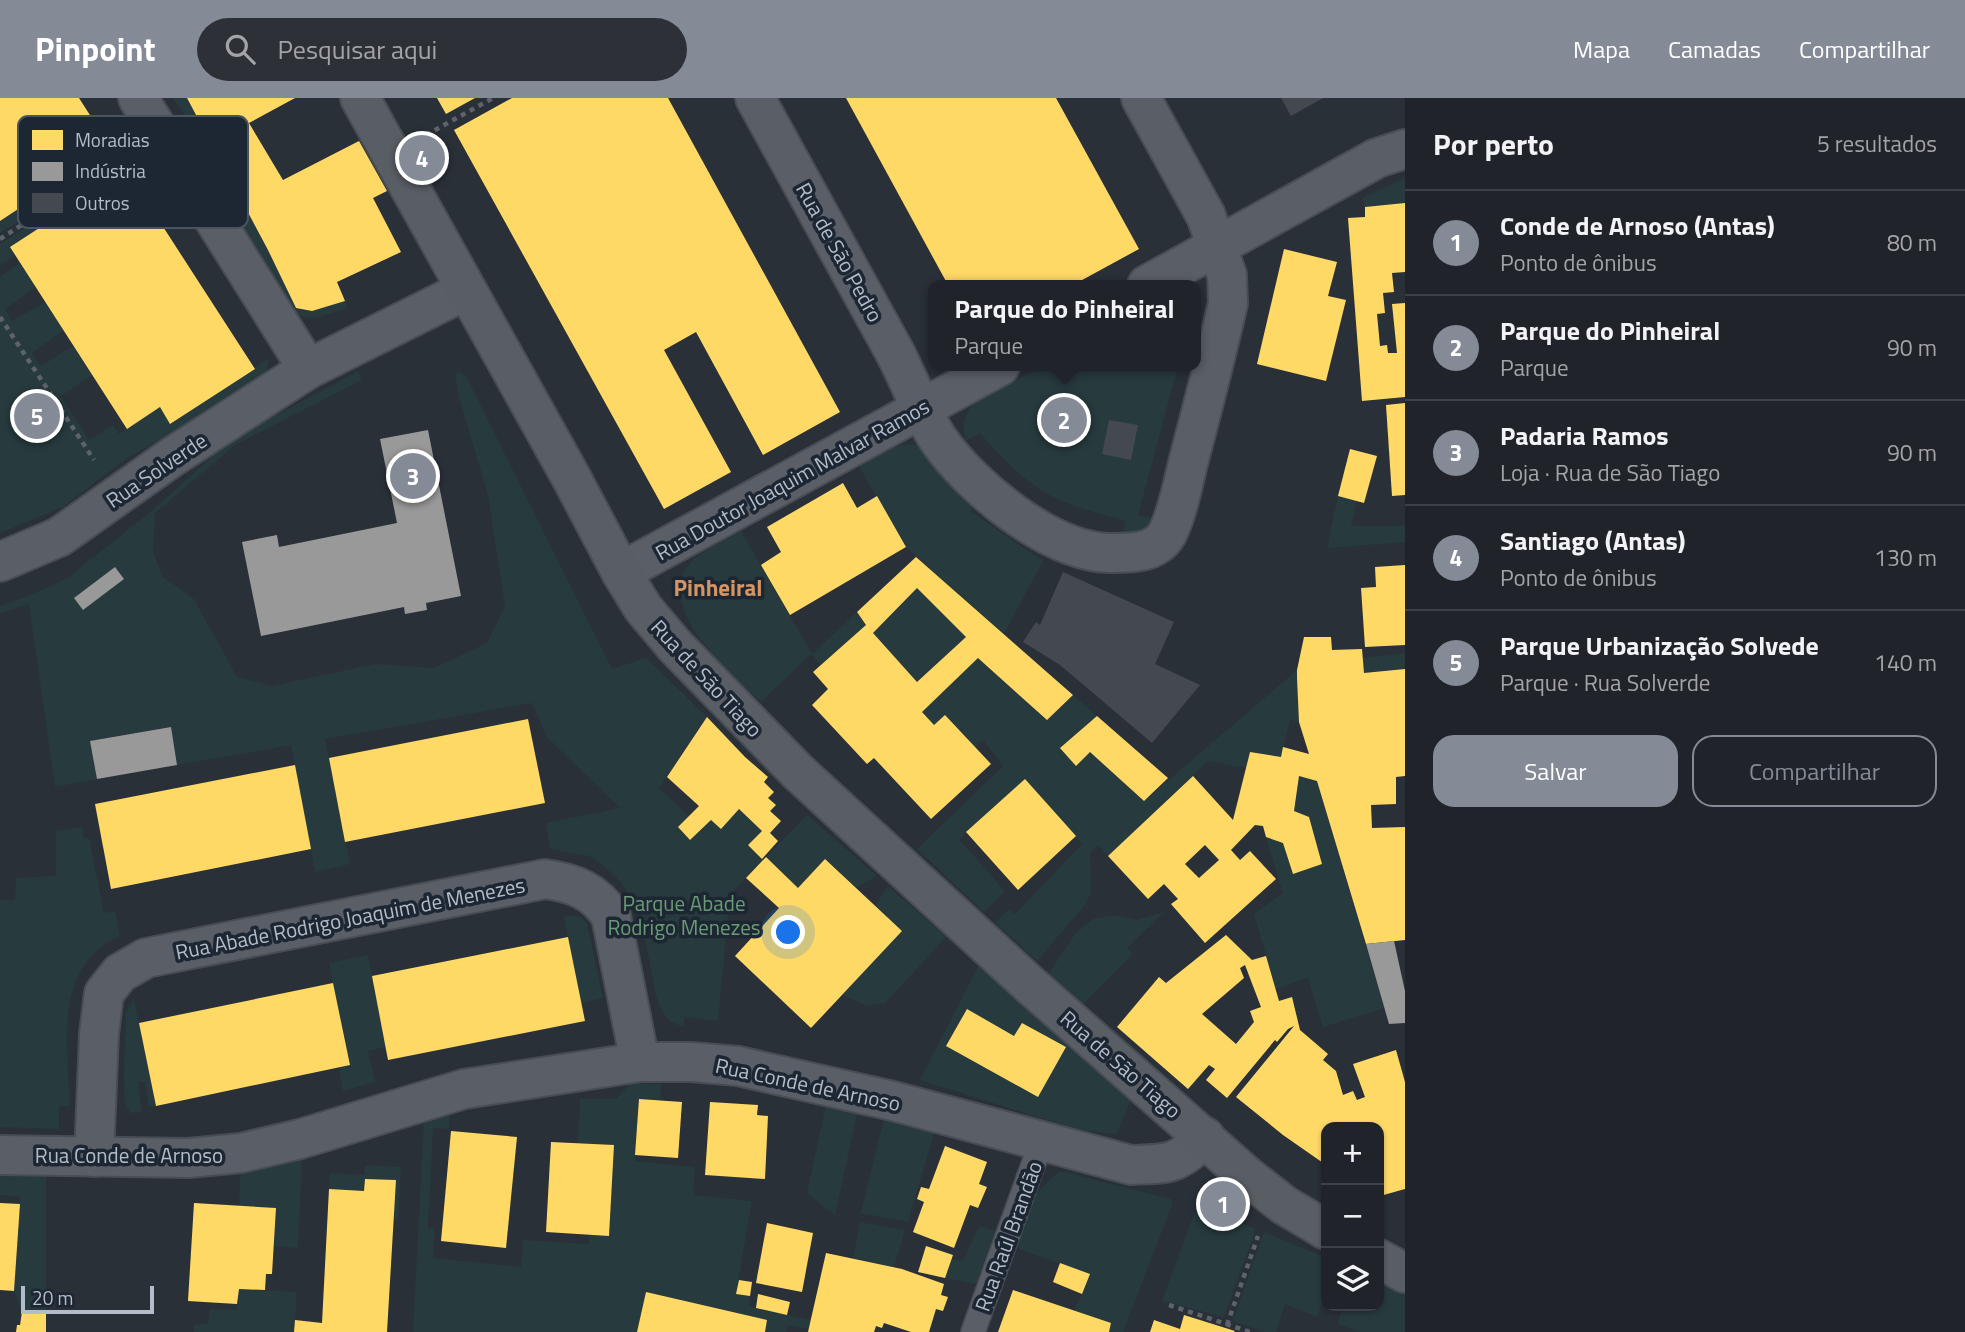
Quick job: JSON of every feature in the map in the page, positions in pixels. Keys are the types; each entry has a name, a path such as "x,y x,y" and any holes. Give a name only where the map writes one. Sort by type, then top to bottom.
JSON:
{"main road":[{"name":"Rua de São Tiago","path":"360,98 643,608 675,646 797,771 1028,983 1205,1137"},
{"path":"1205,1137 1247,1176 1284,1205 1321,1227"},
{"path":"1384,1262 1405,1273"}],"street":[{"path":"138,98 150,116"},
{"name":"Rua de São Pedro","path":"755,98 907,373 937,438 960,466 990,495 1027,523 1067,543 1098,553 1129,554 1152,550 1167,534 1180,496 1228,303 1227,275 1206,216 1141,98"},
{"path":"1156,280 1377,158 1405,149"},
{"path":"220,228 308,369"},
{"name":"Rua Solverde","path":"0,562 59,537 172,457 308,369 466,290"},
{"name":"Rua Doutor Joaquim Malvar Ramos","path":"621,572 991,371"},
{"name":"Rua Abade Rodrigo Joaquim de Menezes","path":"94,1157 99,1034 104,993 120,973 146,958 545,879 562,881 585,889 602,903 611,916 640,1062"},
{"name":"Rua Conde de Arnoso","path":"0,1155 188,1158 241,1153 300,1139 464,1089 640,1062 738,1066 893,1101 1131,1164 1162,1164 1186,1157 1205,1137"}],"lane":[{"name":"Rua Raúl Brandão","path":"973,1332 1042,1140"}],"path":[{"path":"449,122 493,98"},
{"path":"0,239 18,227"},
{"path":"0,317 118,495"},
{"path":"1227,1325 1260,1230"},
{"path":"1169,1305 1250,1332"}],"green space":[{"path":"173,98 187,98 197,116 185,116"},
{"path":"1405,178 1405,203 1365,207 1362,198"},
{"path":"18,209 18,221 0,233 0,221"},
{"path":"248,212 296,308 312,311 345,301 348,308 308,318 294,311 277,292 245,228 248,228"},
{"path":"25,228 41,228 10,247 15,255 0,266 0,244"},
{"path":"20,263 36,287 5,309 12,321 45,302 64,330 32,353 41,366 73,346 92,375 61,396 89,440 113,425 119,434 160,407 171,424 269,358 266,373 255,387 127,458 63,507 0,533 0,277"},
{"name":"Parque Abade Rodrigo Menezes","path":"358,371 362,380 235,445 155,513 153,552 163,577 194,599 237,677 272,686 375,664 434,668 487,643 505,607 488,495 459,397 455,373 460,372 466,376 612,669 646,658 707,717 659,788 689,816 678,827 690,840 711,820 739,809 762,831 748,845 764,859 730,894 718,1021 685,1017 683,1027 669,1021 656,996 640,912 621,882 589,856 550,849 546,823 620,808 547,737 532,703 325,739 350,864 315,872 291,745 177,765 170,727 91,741 97,779 55,787 29,604 0,613 0,606 66,579 153,510 230,440"},
{"path":"1034,371 1177,371 1138,515 1153,519 1147,529 1121,538 1126,521 1072,505 1040,489 1008,463 980,433 966,441 964,421 967,414 975,404 1004,385"},
{"path":"914,444 930,455 976,501 970,511 1043,561 1004,634 906,547 857,463 893,446"},
{"path":"1338,496 1357,501 1351,526 1405,526 1405,542 1327,548"},
{"path":"741,531 812,654 857,612 866,625 821,665 811,654 761,702 715,657 700,638 688,619 681,599 681,580 691,562"},
{"path":"917,588 966,637 917,682 873,633"},
{"path":"1405,653 1405,669 1364,673 1362,658"},
{"path":"978,658 1047,720 1073,695 1097,716 1061,748 1076,766 1090,752 1144,801 1297,670 1299,722 1290,720 1281,757 1246,768 1208,761 1108,856 1098,845 1090,853 1091,893 1085,905 1037,961 995,922 1009,909 1015,914 1082,844 1025,780 959,839 1005,891 984,912 917,849 1003,766 983,740 975,747 946,715 934,725 922,712"},
{"path":"1299,776 1317,781 1384,1008 1323,1027 1308,978 1276,989 1254,914 1283,893 1266,837 1322,864 1309,817 1294,811"},
{"path":"807,815 877,876 855,888 825,859 798,888 766,857"},
{"path":"83,827 83,838 89,838 104,913 115,911 120,936 98,949 83,967 74,987 67,1034 70,1106 59,1106 59,1129 0,1127 0,900 15,900 16,878 56,876 56,831"},
{"path":"888,886 946,937 885,1003 868,1006 842,995 901,931 875,906"},
{"path":"1164,912 1127,948 1133,954 1083,1004 1049,973 1075,934 1093,919 1115,915 1137,920"},
{"path":"564,917 581,917 587,924 603,998 581,1003"},
{"path":"368,955 386,1047 368,1051 375,1082 343,1091 339,1068 350,1064 329,963"},
{"path":"979,965 1131,1099 1117,1134 1079,1130 920,1080"},
{"path":"134,999 156,1106 149,1107 145,1082 138,1082 142,1112 131,1113 125,1104 124,1076 126,1012"},
{"path":"631,1083 661,1084 660,1101 639,1099 635,1161 695,1167 693,1195 752,1201 736,1294 750,1296 749,1306 811,1320 809,1329 788,1325 786,1332 765,1332 767,1320 646,1292 637,1332 413,1332 424,1120 449,1115 449,1129 433,1128 428,1228 435,1229 433,1258 521,1267 523,1240 589,1244 589,1235 609,1235 614,1146 578,1143 580,1099 616,1099"},
{"path":"826,1105 858,1110 835,1215 807,1193"},
{"path":"885,1114 937,1123 908,1222 861,1213"},
{"path":"302,1159 298,1248 274,1246 276,1208 239,1206 240,1175"},
{"path":"365,1165 401,1167 398,1220 394,1219 396,1180 365,1179 364,1191 329,1189 330,1173 364,1175"},
{"path":"1060,1171 1171,1199 1172,1205 1123,1332 1109,1332 1111,1323 1074,1312 1089,1274 1019,1249 1019,1236 1032,1203 1040,1190"},
{"path":"0,1173 46,1173 46,1312 22,1312 14,1291 20,1197 0,1195"},
{"path":"1197,1206 1256,1229 1224,1317 1162,1301"},
{"path":"860,1222 905,1230 894,1267 853,1258"},
{"path":"979,1226 995,1231 976,1284 945,1278 951,1259 963,1261"},
{"path":"1264,1232 1321,1256 1321,1305 1317,1317 1285,1304 1276,1332 1264,1332 1233,1321"},
{"path":"1384,1283 1405,1293 1405,1332 1360,1332 1338,1324 1342,1311 1384,1311"},
{"path":"239,1289 297,1292 294,1332 194,1332 194,1325 208,1323 210,1309 237,1310"}],"building: Moradias":[{"path":"0,98 79,98 91,116 18,116 18,209 0,221"},
{"path":"187,98 295,98 249,123 283,180 359,141 387,191 373,198 401,252 337,282 345,301 312,311 296,308 248,212 248,116 197,116"},
{"path":"437,98 475,98 446,114"},
{"path":"512,98 668,98 840,412 763,455 696,332 664,350 731,472 664,509 454,130"},
{"path":"846,98 1056,98 1139,249 1082,280 945,280"},
{"path":"1405,203 1405,272 1392,273 1394,292 1383,293 1385,313 1377,314 1380,346 1387,345 1388,353 1397,353 1392,304 1405,303 1405,397 1362,401 1348,218 1365,217 1365,207"},
{"path":"39,228 164,228 255,369 170,424 160,407 127,429 10,247"},
{"path":"1284,249 1337,262 1328,296 1346,300 1326,381 1257,364"},
{"path":"1405,403 1405,495 1392,496 1386,405"},
{"path":"1350,449 1377,456 1364,503 1338,496"},
{"path":"843,483 857,508 877,496 906,547 790,615 761,565 781,552 767,527"},
{"path":"916,557 1073,695 1047,720 978,658 922,712 934,725 945,715 991,764 931,819 874,758 867,764 812,705 828,689 813,672 866,625 857,612","holes":["917,588 966,637 917,682 873,633"]},
{"path":"1405,565 1405,645 1365,647 1361,588 1376,587 1375,567"},
{"path":"1304,637 1331,637 1332,650 1362,649 1364,673 1405,669 1405,776 1396,777 1396,804 1371,805 1372,828 1405,827 1405,940 1366,944 1317,781 1299,776 1294,811 1309,817 1322,864 1293,874 1283,843 1266,837 1263,826 1255,825 1231,850 1240,860 1250,851 1276,879 1205,943 1171,904 1178,899 1164,884 1148,899 1108,856 1193,776 1233,820 1250,752 1281,757 1283,747 1309,754 1299,722 1297,670","holes":["1205,845 1219,860 1199,878 1185,864"]},
{"path":"1097,716 1168,778 1144,801 1090,752 1076,766 1060,748"},
{"path":"707,717 768,777 764,782 774,792 768,798 776,805 770,811 781,821 770,833 778,841 762,859 748,845 762,831 739,809 721,829 711,820 690,840 678,827 699,806 667,777"},
{"path":"528,719 545,803 345,842 329,758"},
{"path":"295,765 311,849 111,889 95,804"},
{"path":"1025,779 1076,836 1018,890 966,832"},
{"path":"766,857 798,888 825,859 902,931 811,1028 735,956 779,908 746,878"},
{"path":"1226,935 1252,960 1266,956 1279,1001 1292,997 1300,1030 1328,1054 1323,1060 1336,1071 1343,1095 1353,1091 1357,1100 1365,1097 1353,1064 1396,1050 1405,1082 1405,1189 1384,1195 1384,1122 1321,1122 1321,1162 1236,1097 1294,1026 1277,1042 1275,1040 1227,1098 1206,1080 1215,1069 1209,1065 1188,1089 1117,1027 1159,977 1166,983","holes":["1245,965 1261,1007 1250,1011 1254,1022 1236,1044 1202,1014 1244,978 1240,968"]},
{"path":"568,937 585,1021 388,1060 372,976"},
{"path":"333,983 350,1065 156,1106 139,1023"},
{"path":"967,1009 1014,1036 1022,1023 1066,1047 1038,1097 946,1046"},
{"path":"639,1099 682,1102 678,1158 635,1155"},
{"path":"710,1102 758,1105 757,1115 768,1116 765,1179 705,1175"},
{"path":"451,1131 517,1137 506,1248 441,1241"},
{"path":"551,1142 614,1145 609,1236 546,1232"},
{"path":"945,1146 987,1162 979,1184 987,1187 978,1208 970,1205 954,1248 913,1232 924,1202 917,1199 921,1187 929,1189"},
{"path":"365,1179 396,1180 387,1332 294,1332 295,1320 322,1323 329,1189 364,1191"},
{"path":"0,1203 20,1204 14,1291 0,1290"},
{"path":"194,1203 276,1208 272,1274 266,1274 265,1290 239,1289 237,1304 188,1301"},
{"path":"767,1223 813,1233 802,1292 756,1283"},
{"path":"926,1246 953,1255 945,1278 918,1272"},
{"path":"826,1253 902,1269 944,1284 941,1295 948,1297 943,1311 936,1309 929,1332 911,1332 884,1323 882,1328 876,1326 874,1332 808,1332"},
{"path":"1060,1263 1090,1274 1082,1294 1053,1282"},
{"path":"739,1280 752,1282 750,1296 736,1294"},
{"path":"1013,1290 1111,1323 1109,1332 998,1332"},
{"path":"646,1292 767,1320 765,1332 637,1332"},
{"path":"758,1294 790,1302 787,1315 756,1308"},
{"path":"22,1312 46,1312 46,1332 16,1332"},
{"path":"1184,1315 1235,1331 1150,1332 1154,1320 1180,1329"}],"building: Indústria":[{"path":"428,430 461,596 426,603 427,610 405,614 404,607 261,636 242,542 277,535 279,547 397,523 380,439"},
{"path":"115,567 124,579 83,610 74,598"},
{"path":"171,727 177,765 97,779 90,741"},
{"path":"1394,941 1405,991 1405,1023 1389,1024 1366,944"}],"building: Outros":[{"path":"1281,98 1323,98 1291,116"},
{"path":"1109,420 1138,425 1131,460 1102,454"},
{"path":"1063,572 1174,622 1155,664 1200,685 1152,743 1060,665 1023,642 1036,622 1040,625"}],"place":[{"name":"Santiago (Antas)","path":"422,158"},
{"name":"Parque Urbanização Solvede","path":"37,416"},
{"name":"Parque do Pinheiral","path":"1064,420"},
{"name":"Padaria Ramos","path":"413,476"},
{"name":"Conde de Arnoso (Antas)","path":"1223,1204"}],"district":[{"name":"Pinheiral","path":"718,587"}]}
